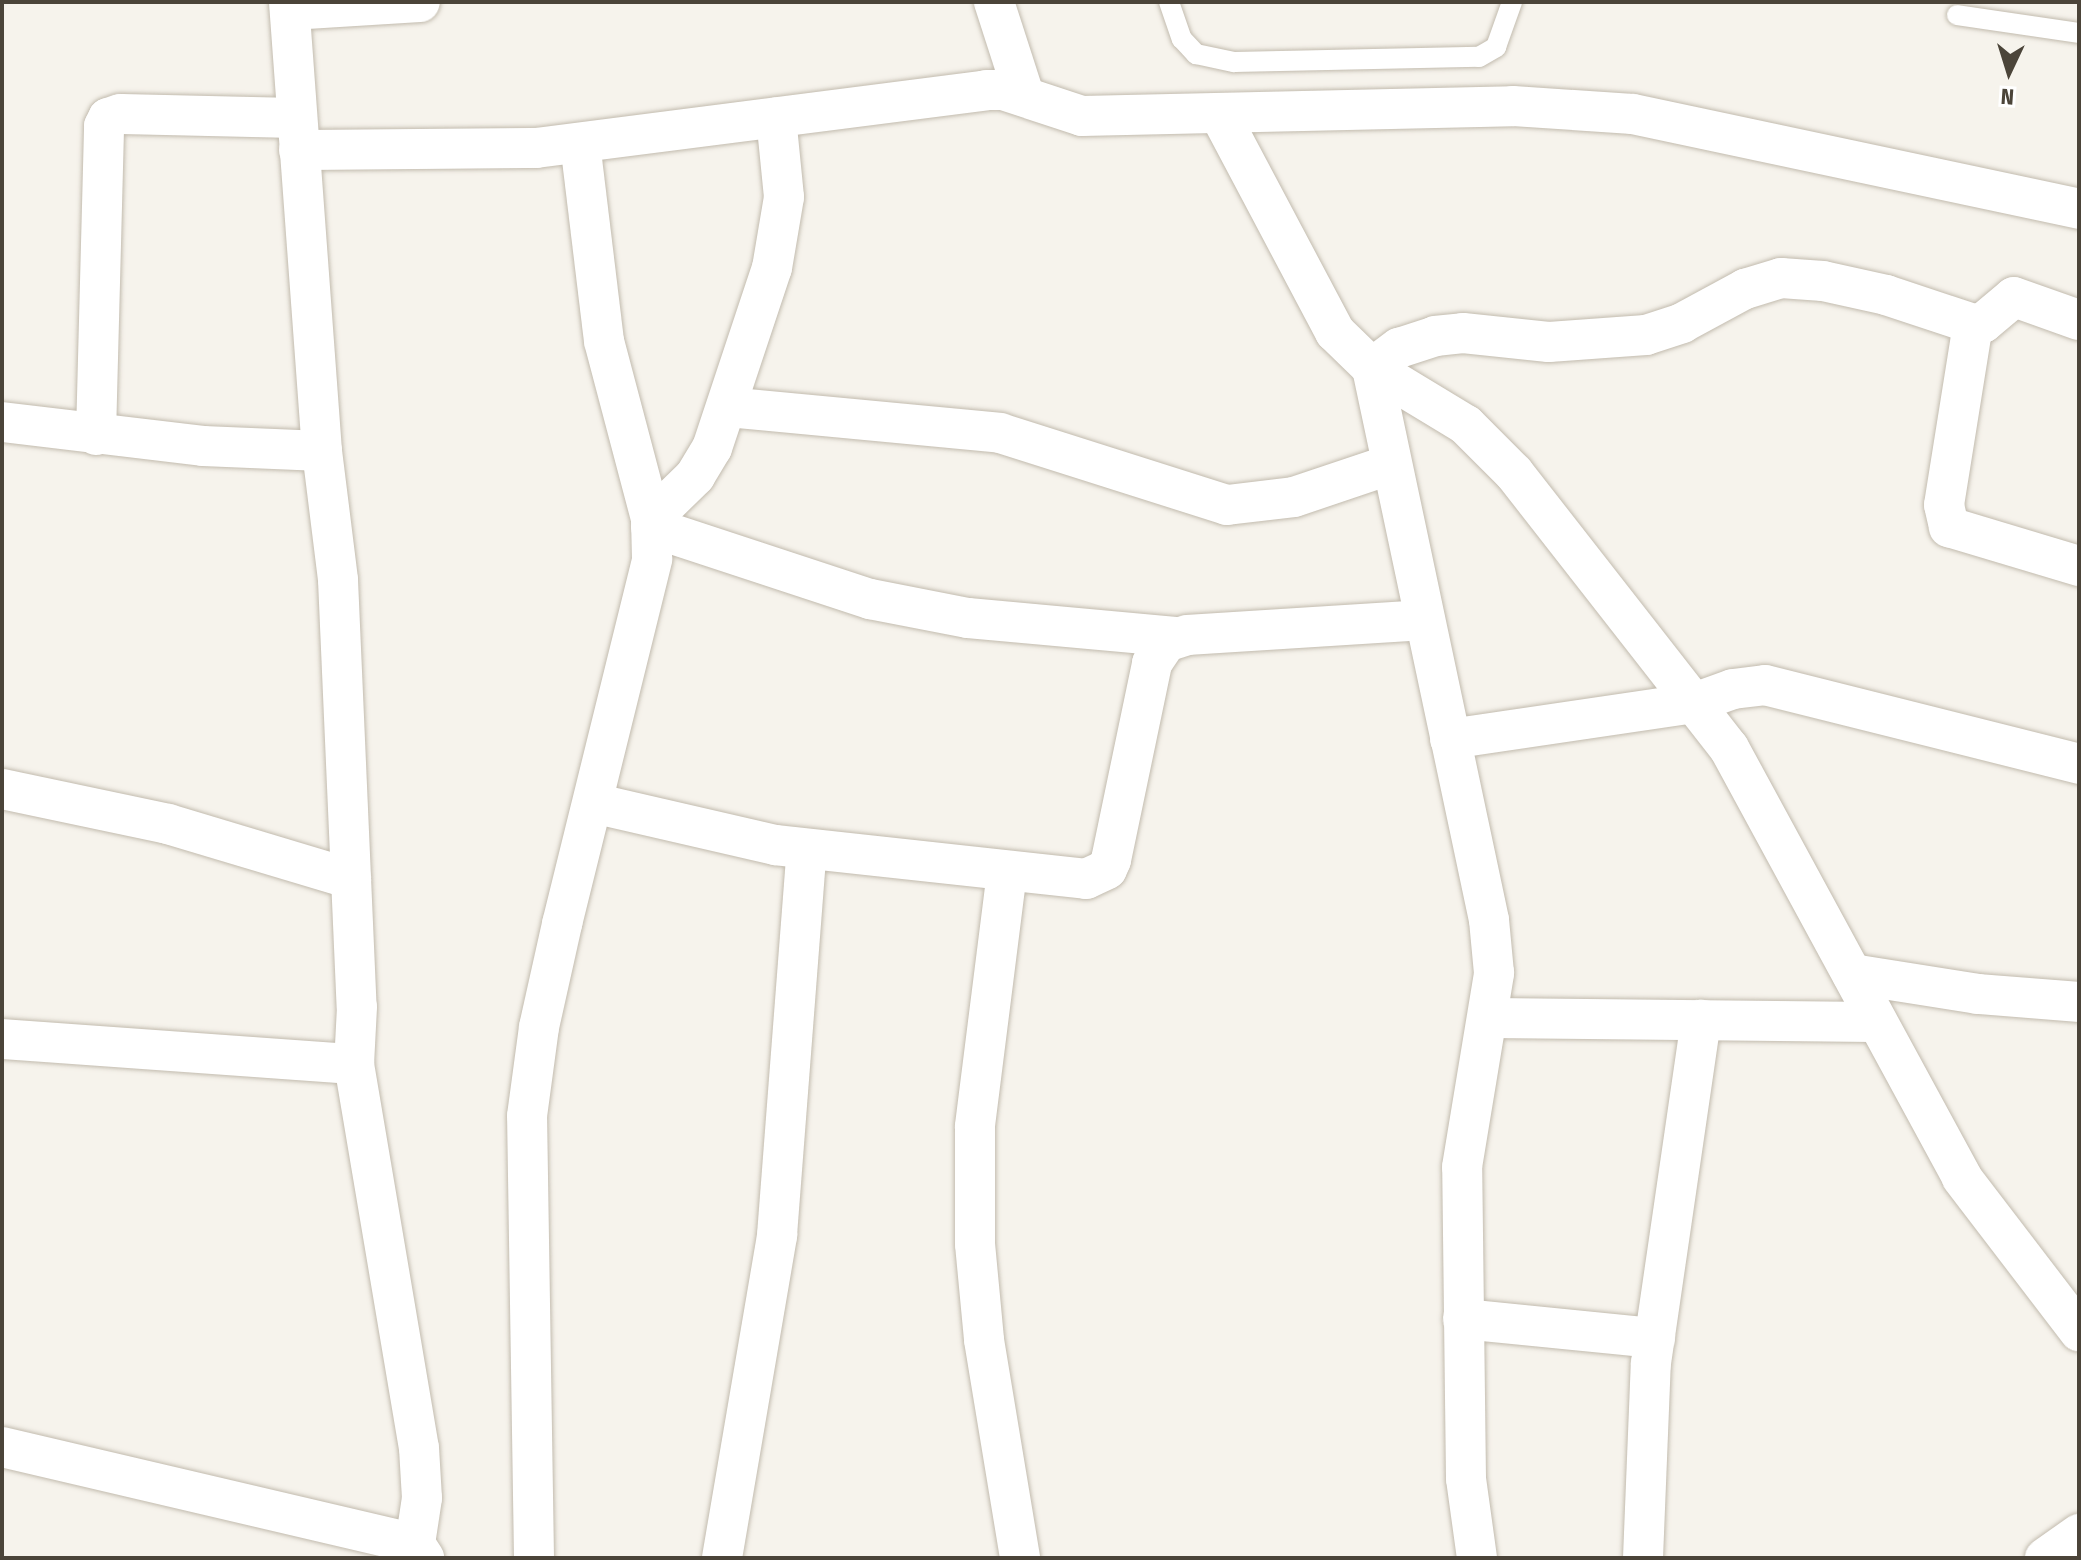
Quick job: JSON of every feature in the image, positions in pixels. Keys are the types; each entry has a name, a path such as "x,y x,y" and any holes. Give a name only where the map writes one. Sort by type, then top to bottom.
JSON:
{"street":[{"path":"2,1447 415,1553 422,1498 419,1448 354,1064 351,879 338,580 322,451 289,6 420,2"},
{"path":"994,2 1024,95"},
{"path":"96,435 104,135 108,118 298,134 536,148 986,90 1024,95 1054,110 1082,116 1513,106 1633,114 2079,209"},
{"path":"1219,113 1335,332 1372,368 1466,425 1514,473 1729,748 1962,1178 2079,1331"},
{"path":"651,523 695,476 727,407 780,231 784,197 776,117"},
{"path":"534,1558 527,1116 539,1027 652,559 651,523 604,341 580,143"},
{"path":"1372,368 1399,348 1435,336 1598,342 1646,335 1682,323 1745,289 1781,278 1823,281 1886,295 1973,324 1983,323 2014,297 2079,320"},
{"path":"1973,324 1944,505 1949,527 2079,566"},
{"path":"1372,368 1489,920 1494,973 1462,1167 1466,1479 1477,1558"},
{"path":"727,407 1000,433 1227,505 1294,497 1392,464"},
{"path":"2,422 96,435 322,451"},
{"path":"651,523 870,599 968,618 1175,637 1425,620"},
{"path":"593,803 807,849 1086,879 1107,869 1152,663 1159,647 1175,637"},
{"path":"1450,739 1694,703 1733,689 1796,689 2079,764"},
{"path":"2,789 168,824 351,879"},
{"path":"722,1558 777,1235 807,849"},
{"path":"1007,872 975,1127 975,1244 984,1340 1020,1558"},
{"path":"1852,974 1978,994 2079,1002"},
{"path":"1488,1018 1877,1022"},
{"path":"1643,1558 1655,1338 1701,1020"},
{"path":"2,1039 354,1064"},
{"path":"1463,1319 1655,1338"},
{"path":"2045,1558 2079,1534"}],"lane":[{"path":"1169,2 1182,39 1196,54 1250,62 1479,57 1496,47 1512,2"},
{"path":"1957,15 2079,33"}]}
